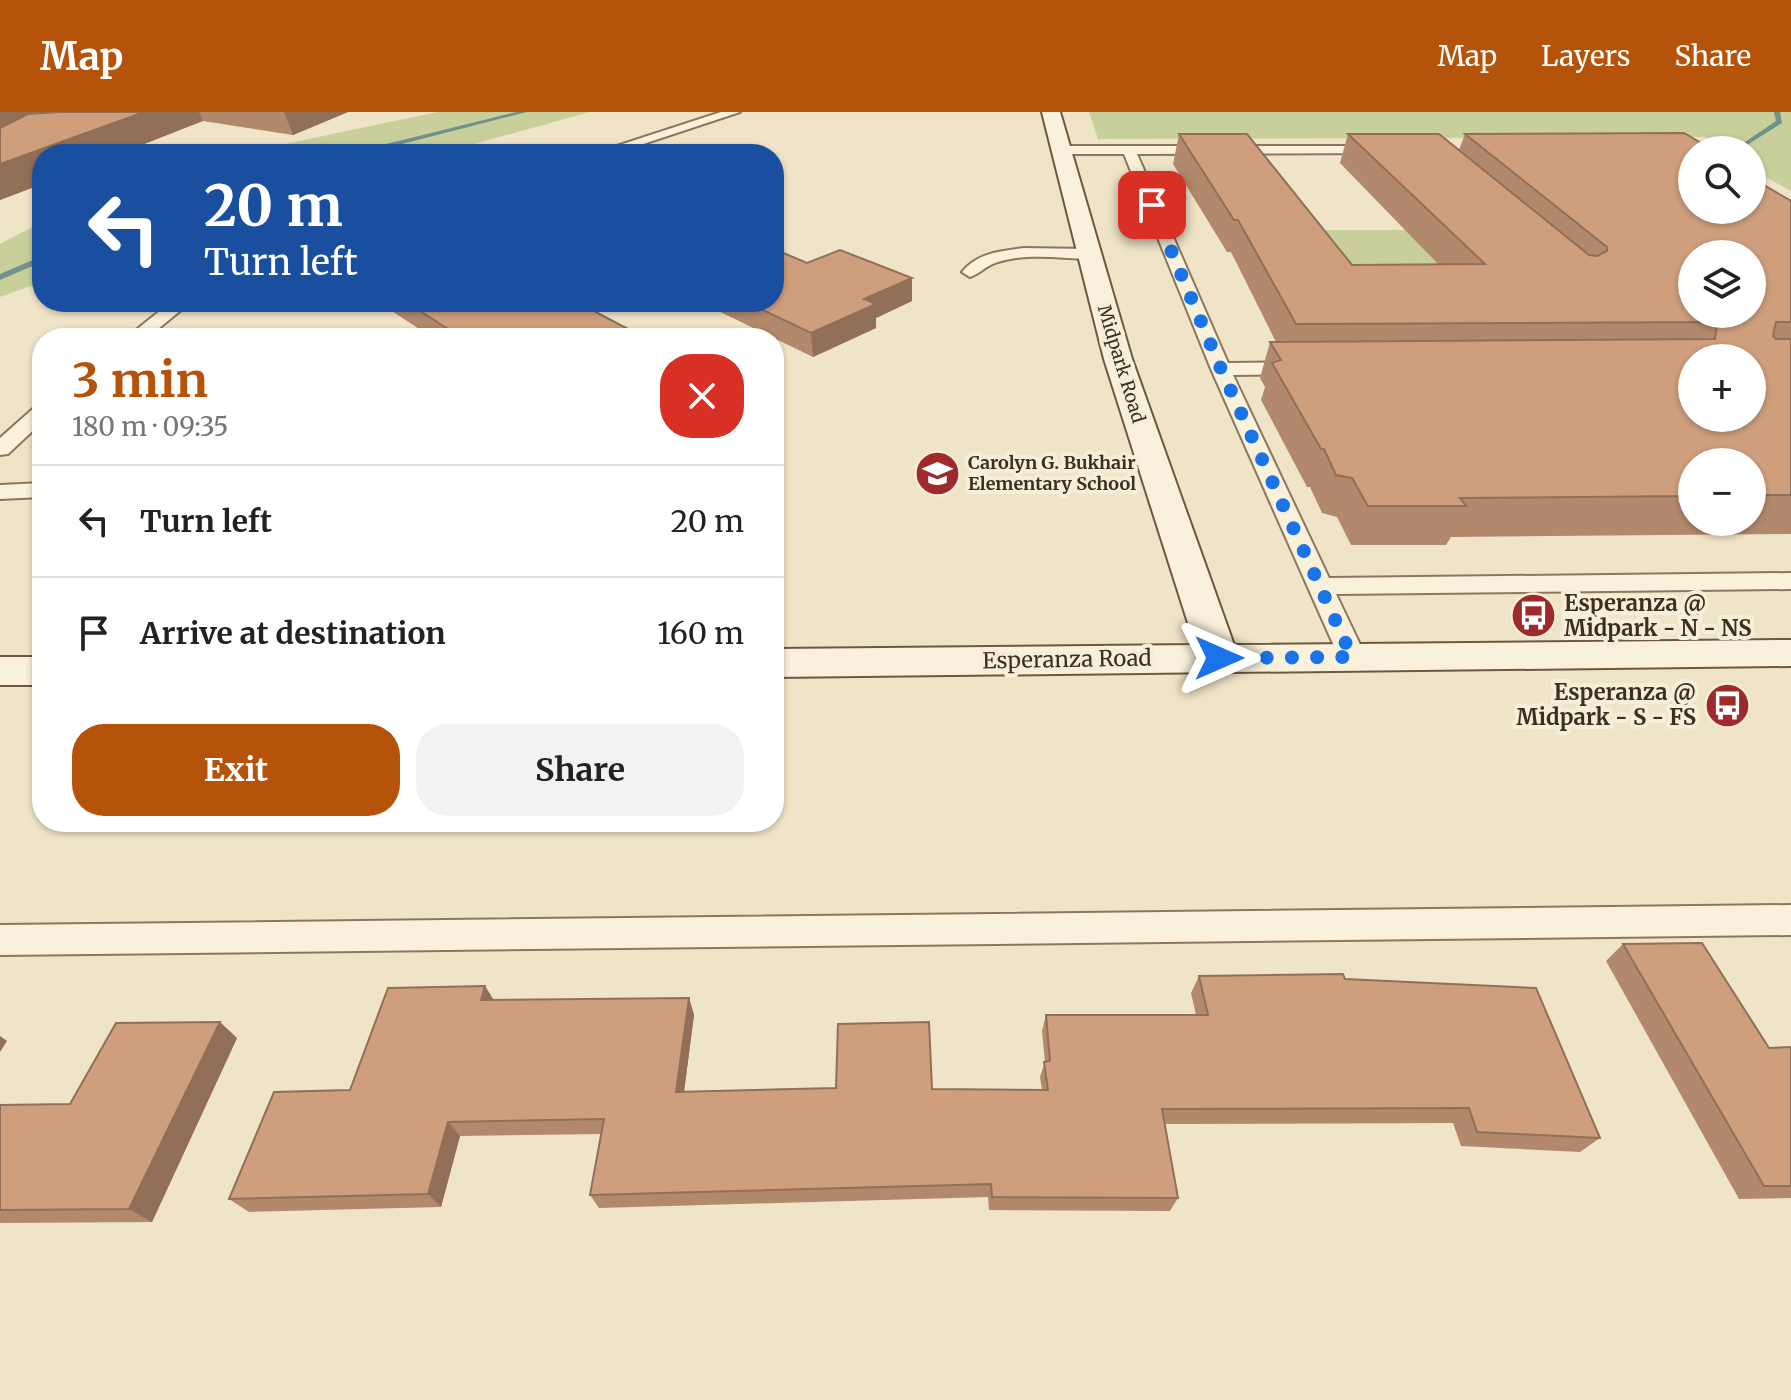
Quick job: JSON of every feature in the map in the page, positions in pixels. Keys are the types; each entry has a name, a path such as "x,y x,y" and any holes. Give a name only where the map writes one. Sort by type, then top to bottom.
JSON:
{"street":[{"name":"Midpark Road","path":"1051,112 1118,359 1219,658"},
{"name":"Esperanza Road","path":"784,663 1791,653"},
{"path":"0,671 32,671"}],"lane":[{"path":"631,144 734,112"},
{"path":"1061,150 1395,150"},
{"path":"1129,150 1221,369 1352,657"},
{"path":"970,272 974,265 996,256 1088,254"},
{"path":"148,328 169,312"},
{"path":"1221,369 1315,368"},
{"path":"0,449 32,420"},
{"path":"4,490 32,490"},
{"path":"1319,586 1791,581"},
{"path":"0,940 1791,920"}],"green space":[{"path":"437,112 590,112 474,144 285,144"},
{"path":"1089,112 1791,112 1791,191 1766,178 1766,136 1098,139"},
{"path":"32,227 32,286 0,297 0,244"},
{"path":"1319,230 1472,230 1532,289 1364,290"}],"building":[{"path":"144,112 55,144 32,144 32,152 0,164 0,128 28,114"},
{"path":"1684,133 1689,136 1678,136 1678,224 1766,224 1766,186 1791,201 1791,322 1776,322 1773,336 1776,339 1791,339 1791,495 1766,495 1766,448 1678,448 1678,496 1460,498 1466,506 1368,506 1352,478 1336,475 1324,449 1321,449 1272,363 1281,360 1270,342 1715,339 1716,328 1766,328 1766,240 1678,240 1678,322 1296,324 1238,220 1234,220 1179,134 1247,134 1352,265 1485,264 1348,134 1439,134 1589,255 1597,256 1607,251 1607,247 1465,134"},
{"path":"840,250 912,278 864,299 876,304 811,333 767,312 784,312 784,253 807,263"},
{"path":"422,312 596,312 626,328 446,328"},
{"path":"1702,943 1769,1048 1791,1047 1791,1186 1764,1186 1623,944"},
{"path":"1343,974 1345,979 1536,988 1600,1138 1477,1132 1469,1108 1162,1109 1178,1198 992,1197 991,1184 590,1195 604,1119 448,1122 428,1194 229,1199 274,1092 350,1090 388,988 485,986 481,1000 689,998 676,1092 836,1088 838,1024 929,1022 932,1089 1048,1090 1044,1062 1050,1061 1046,1015 1208,1015 1199,976"},
{"path":"220,1022 129,1209 0,1210 0,1105 70,1104 116,1023"}],"waterway":[{"path":"394,144 524,112"},
{"path":"1757,136 1780,122 1777,112"},
{"path":"0,277 32,263"}],"place":[{"name":"Carolyn G. Bukhair Elementary School","path":"937,473"},
{"name":"Esperanza @ Midpark - N - NS","path":"1533,616"},
{"name":"Esperanza @ Midpark - S - FS","path":"1727,705"}],"route":[{"path":"1152,205 1221,369 1352,657 1219,658"}]}
